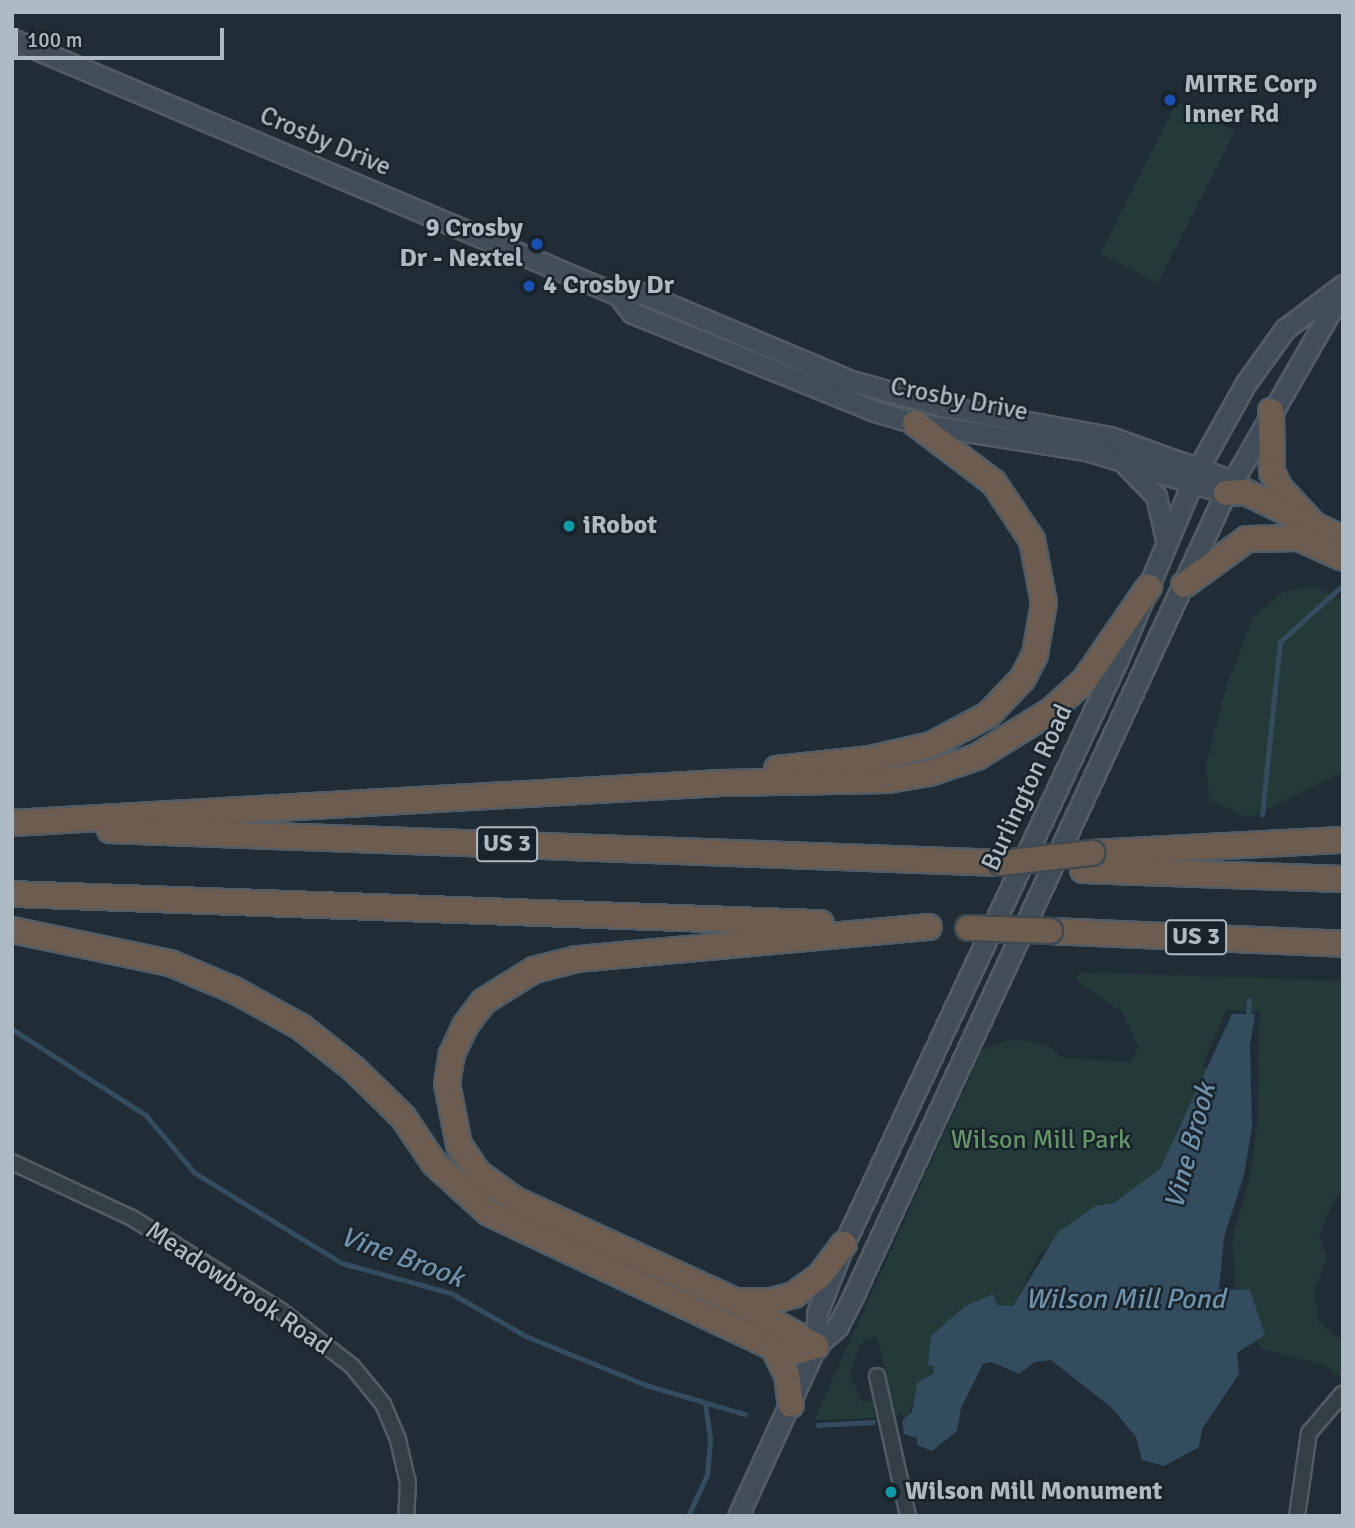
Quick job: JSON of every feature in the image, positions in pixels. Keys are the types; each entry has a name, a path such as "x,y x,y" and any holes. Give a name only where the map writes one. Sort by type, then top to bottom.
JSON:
{"highway":[{"path":"1271,411 1272,472 1279,487 1314,526"},
{"path":"721,783 756,771 890,756 931,745 988,715 1023,678 1035,654 1044,603 1032,540 994,482 915,423"},
{"path":"1235,489 1343,539"},
{"path":"1184,585 1247,539 1299,538 1343,558"},
{"path":"12,825 721,783 888,780 977,757 1051,711 1085,680 1149,587"},
{"name":"US 3","path":"12,825 1001,863 1088,861"},
{"path":"1088,861 1343,840"},
{"path":"1088,861 1343,879"},
{"name":"US 3","path":"12,894 1343,944"},
{"path":"816,1346 734,1301 515,1200 478,1172 459,1145 447,1084 452,1054 465,1026 484,1001 509,982 534,970 577,959 929,927"},
{"path":"12,930 170,963 246,996 301,1027 355,1070 403,1117 434,1163 489,1213 774,1346 800,1351 816,1346"},
{"path":"734,1301 771,1301 794,1295 820,1276 844,1244"},
{"path":"774,1346 788,1374 791,1405"}],"main road":[{"name":"Crosby Drive","path":"12,39 618,295 642,293 830,372 900,396 1110,437 1195,475 1235,489"},
{"name":"Burlington Road","path":"816,1346 838,1326 855,1292 1184,585 1235,489 1271,411 1343,287"},
{"name":"Burlington Road","path":"738,1516 816,1346 817,1313 844,1244 1149,587 1166,540 1195,475 1246,383 1285,329 1343,287"},
{"name":"Crosby Drive","path":"618,295 632,313 915,423 1086,450 1121,461 1195,475"},
{"path":"1121,461 1156,496 1166,540"}],"street":[{"name":"Meadowbrook Road","path":"12,1162 132,1218 280,1310 352,1366 383,1404 398,1440 408,1483 406,1516"},
{"path":"877,1376 908,1516"},
{"path":"1297,1516 1309,1433 1343,1393"}],"green space":[{"path":"1177,102 1235,132 1158,283 1100,253"},
{"path":"1314,586 1343,601 1343,772 1249,818 1209,800 1206,765 1226,688 1253,617 1283,592"},
{"name":"Wilson Mill Park","path":"1080,972 1343,981 1343,1193 1336,1196 1319,1234 1327,1260 1314,1289 1318,1321 1343,1341 1343,1379 1324,1365 1261,1349 1236,1288 1232,1241 1249,1179 1257,1128 1260,1012 1227,1010 1202,1066 1209,1067 1160,1169 1112,1205 1097,1205 1040,1254 1013,1306 997,1305 993,1295 933,1365 934,1373 917,1383 909,1417 903,1419 901,1411 896,1418 877,1336 862,1342 849,1374 863,1402 875,1401 874,1418 814,1420 982,1050 1013,1039 1050,1046 1062,1058 1131,1062 1138,1046 1123,1013 1075,979"}],"water":[{"name":"Wilson Mill Pond","path":"1232,1014 1255,1014 1250,1045 1252,1127 1244,1175 1224,1237 1219,1289 1250,1290 1265,1335 1237,1353 1239,1374 1202,1429 1199,1447 1164,1466 1142,1460 1136,1437 1112,1408 1051,1360 1035,1362 1019,1374 992,1362 983,1364 961,1408 957,1431 932,1451 917,1445 917,1438 904,1434 902,1421 912,1412 917,1383 934,1373 933,1366 928,1365 931,1336 965,1306 993,1294 997,1305 1013,1306 1058,1232 1097,1205 1112,1204 1160,1169"}],"waterway":[{"name":"Vine Brook","path":"1262,815 1280,642 1343,585"},
{"name":"Vine Brook","path":"1248,1018 1249,1001"},
{"name":"Vine Brook","path":"12,1029 146,1115 195,1173 342,1263 451,1293 526,1336 646,1385 745,1414"},
{"path":"688,1516 707,1475 710,1439 705,1404"},
{"name":"Vine Brook","path":"818,1425 873,1422"}],"place":[{"name":"MITRE Corp Inner Rd","path":"1170,100"},
{"name":"9 Crosby Dr - Nextel","path":"537,244"},
{"name":"4 Crosby Dr","path":"529,286"},
{"name":"iRobot","path":"569,526"},
{"name":"Wilson Mill Monument","path":"891,1492"}]}
